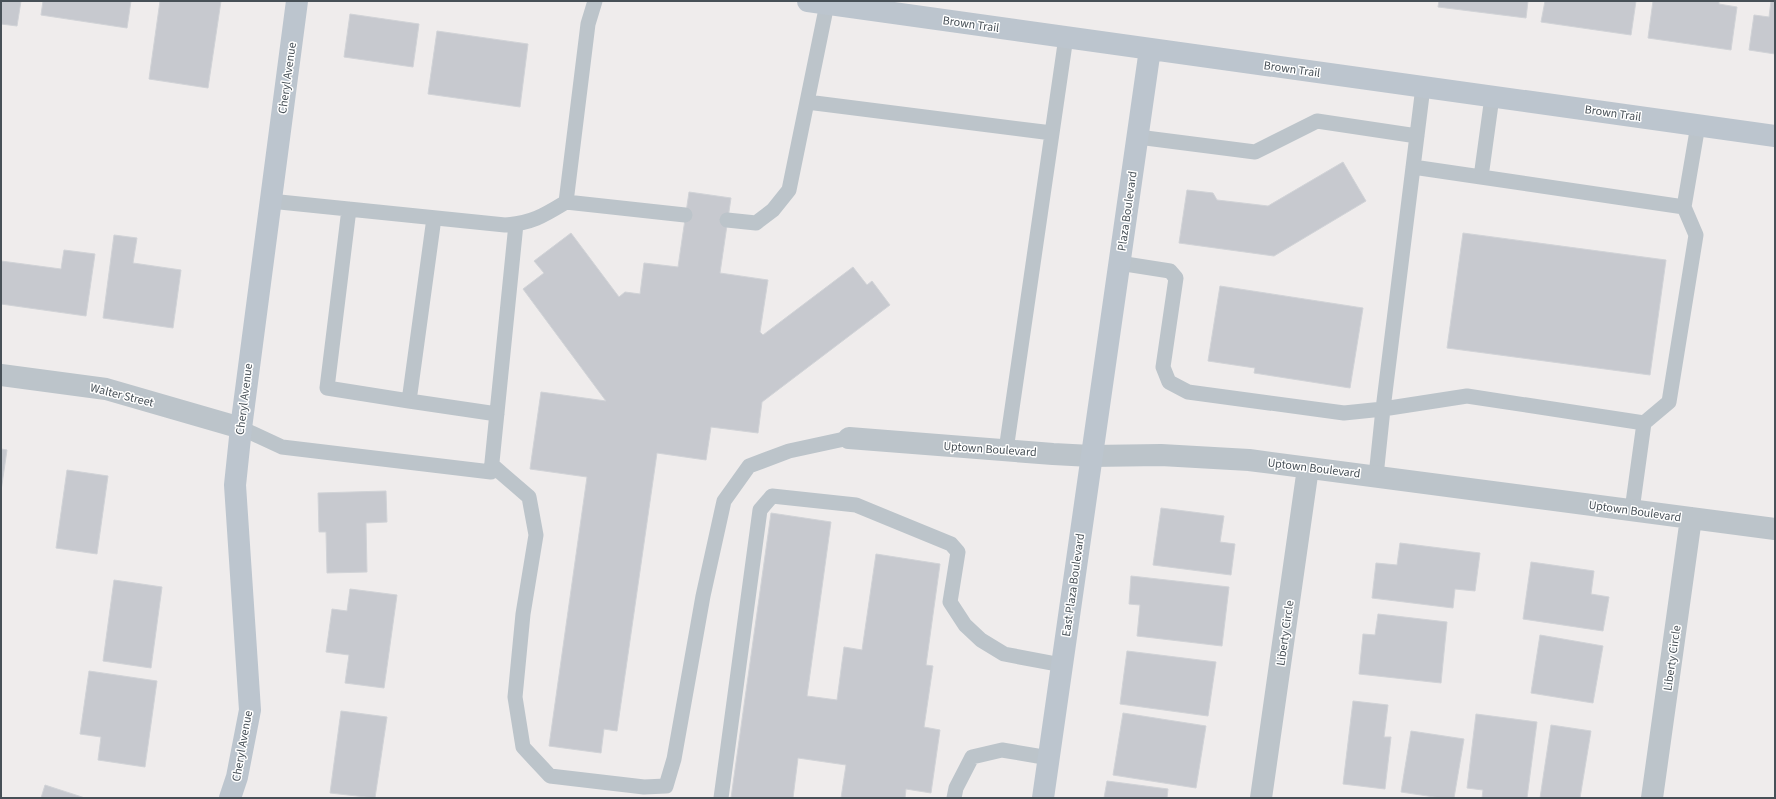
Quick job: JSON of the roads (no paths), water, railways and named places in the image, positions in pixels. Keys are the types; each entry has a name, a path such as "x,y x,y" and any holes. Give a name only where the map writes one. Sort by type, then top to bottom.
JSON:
{"street":[{"name":"Cheryl Avenue","path":"230,798 237,777 250,710 235,485 270,201 297,1"},
{"name":"Brown Trail","path":"818,2 1775,136"},
{"name":"Plaza Boulevard","path":"1104,372 1150,49"},
{"name":"East Plaza Boulevard","path":"1043,798 1104,372"},
{"name":"Walter Street","path":"1,375 106,389 241,428"},
{"name":"Uptown Boulevard","path":"850,438 1091,456 1185,456 1249,460 1775,529"},
{"name":"Liberty Circle","path":"1261,798 1308,468"},
{"name":"Liberty Circle","path":"1652,798 1691,518"}],"lane":[{"path":"566,202 588,24 595,1"},
{"path":"727,220 756,223 773,210 789,190 807,102 818,2"},
{"path":"1006,450 1066,37"},
{"path":"1376,476 1383,409 1424,87"},
{"path":"1481,177 1492,97"},
{"path":"807,102 1052,133"},
{"path":"1138,136 1255,152 1317,121 1417,136"},
{"path":"1632,510 1644,423 1669,402 1696,235 1684,207 1698,125"},
{"path":"1413,167 1684,207"},
{"path":"270,201 505,225 524,224 546,214 566,202 685,215"},
{"path":"349,209 327,388 497,414"},
{"path":"409,401 434,218"},
{"path":"241,428 282,447 491,472 516,224"},
{"path":"1119,263 1170,271 1176,278 1163,367 1169,382 1188,392 1344,413 1383,409 1467,396 1644,423"},
{"path":"492,465 530,497 536,536 522,614 515,697 523,747 550,776 644,787 666,786 674,759 703,596 724,501 749,466 789,451 850,438"},
{"path":"721,798 760,510 772,496 856,505 951,544 958,552 950,602 965,625 981,640 1004,654 1062,665"},
{"path":"954,798 956,788 972,757 1002,750 1049,758"}]}
